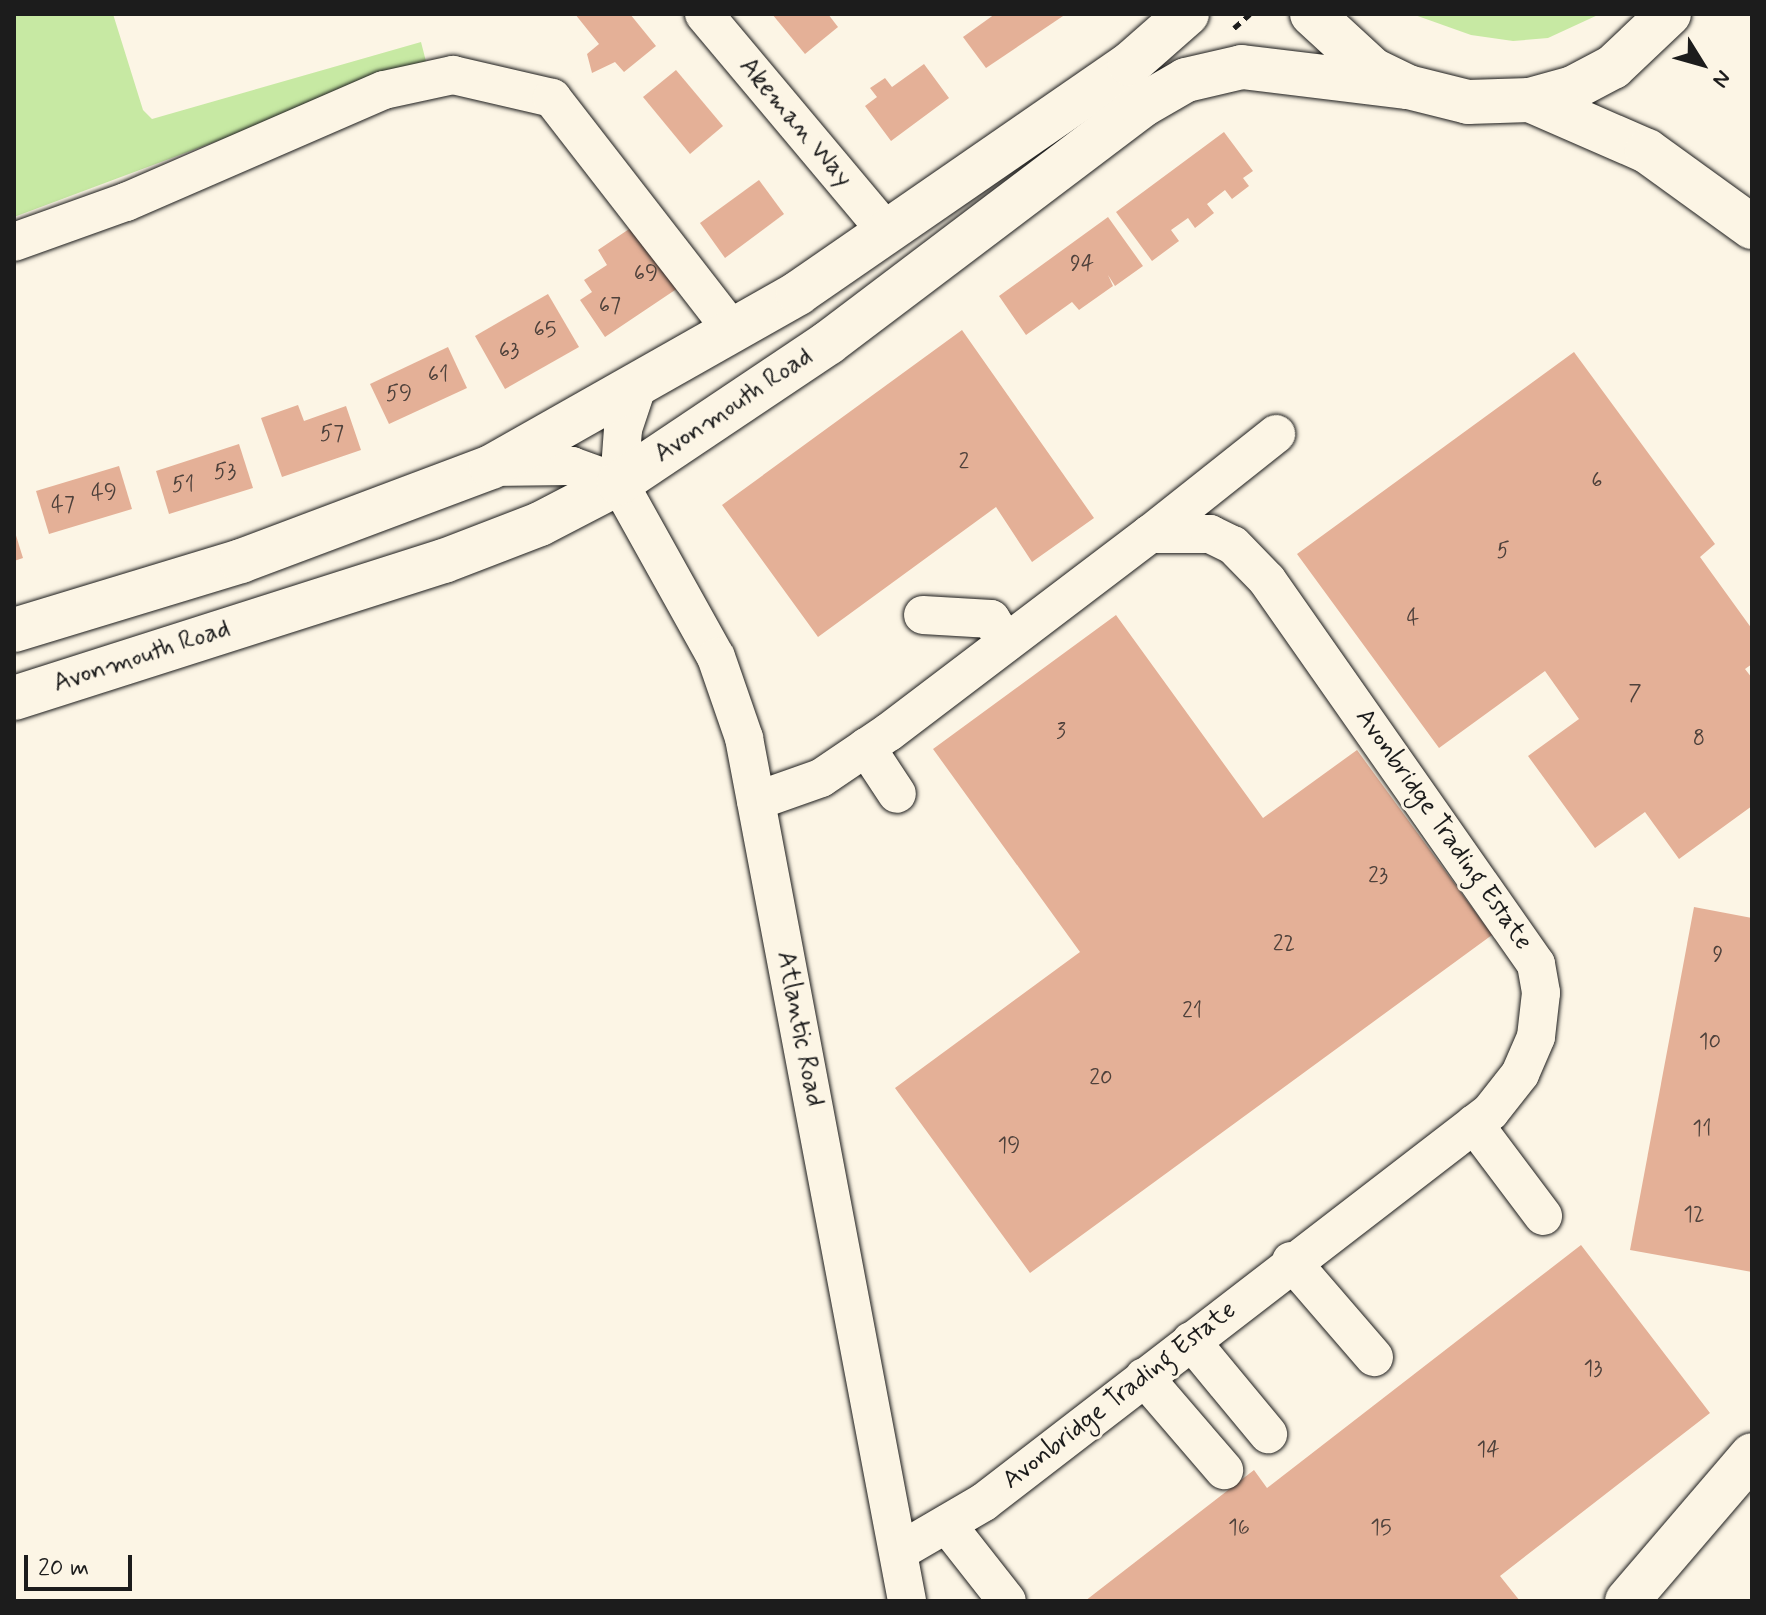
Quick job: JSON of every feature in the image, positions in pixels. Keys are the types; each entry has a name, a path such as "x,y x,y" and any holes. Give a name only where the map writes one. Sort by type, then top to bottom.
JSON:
{"main road":[{"path":"14,630 241,561 491,467 733,331 887,232 1130,64 1187,14"},
{"path":"1312,14 1351,54 1408,87 1468,102 1530,100 1613,67 1669,14"},
{"name":"Avonmouth Road","path":"14,698 444,561 540,524 619,483 828,343 1141,106 1186,80 1242,67 1408,87"},
{"path":"1530,100 1647,151 1752,227"},
{"path":"1627,1601 1752,1455"},
{"path":"1652,1601 1752,1502"}],"street":[{"name":"Akeman Way","path":"704,14 887,232"},
{"path":"14,242 126,202 384,90 453,75 552,98 733,331"},
{"path":"491,467 572,466 619,483 623,429 638,384"},
{"path":"756,801 821,778 866,747 1150,534 1276,434"},
{"name":"Atlantic Road","path":"619,483 716,657 744,738 907,1601"},
{"name":"Avonbridge Trading Estate","path":"898,1552 953,1535 1144,1377 1291,1261 1474,1124 1520,1074 1536,1037 1541,993 1536,964 1267,580 1233,545 1210,534 1150,534"},
{"path":"923,615 991,619 1006,643"},
{"path":"866,747 897,794"},
{"path":"1474,1124 1543,1216"},
{"path":"1291,1261 1374,1357"},
{"path":"1191,1341 1268,1434"},
{"path":"1144,1377 1224,1470"},
{"path":"953,1535 1007,1601"}],"green space":[{"path":"14,14 113,14 143,110 152,119 421,42 430,77 338,96 14,217"},
{"path":"1412,14 1600,14 1548,38 1513,41 1471,35"}],"building":[{"path":"575,14 630,14 656,46 624,72 615,62 592,73 587,54 599,44"},
{"path":"772,14 828,14 838,27 805,54"},
{"path":"995,14 1066,14 986,68 963,37"},
{"path":"924,64 949,98 891,141 865,106 877,97 870,88 885,78 892,87"},
{"path":"676,70 723,126 690,154 643,97"},
{"path":"1224,132 1253,171 1243,178 1249,186 1232,199 1225,190 1207,204 1214,213 1195,228 1188,218 1171,230 1179,241 1152,261 1116,212"},
{"path":"759,180 784,214 725,258 700,223"},
{"path":"1108,217 1143,266 1115,286 1108,275 1113,286 1079,310 1072,302 1026,335 999,296"},
{"path":"641,221 684,284 605,337 580,300 592,292 584,280 607,265 598,250"},
{"path":"548,294 579,347 505,389 475,336"},
{"path":"962,330 1094,518 1032,562 996,507 818,637 722,505"},
{"path":"448,347 467,388 389,424 370,384"},
{"path":"1574,352 1715,544 1700,557 1752,629 1752,664 1745,669 1752,678 1752,806 1679,859 1645,812 1595,848 1528,756 1579,719 1545,671 1439,748 1297,554"},
{"path":"298,405 304,421 346,406 361,450 282,477 261,418"},
{"path":"239,444 253,488 169,514 156,471"},
{"path":"119,466 132,509 49,534 36,491"},
{"path":"14,529 23,558 14,561"},
{"path":"1116,615 1263,818 1357,750 1492,935 1030,1273 895,1088 1080,952 933,749"},
{"path":"1694,907 1752,918 1752,1272 1630,1250"},
{"path":"1581,1245 1710,1413 1500,1576 1520,1601 1085,1601 1254,1470 1267,1488"}]}
